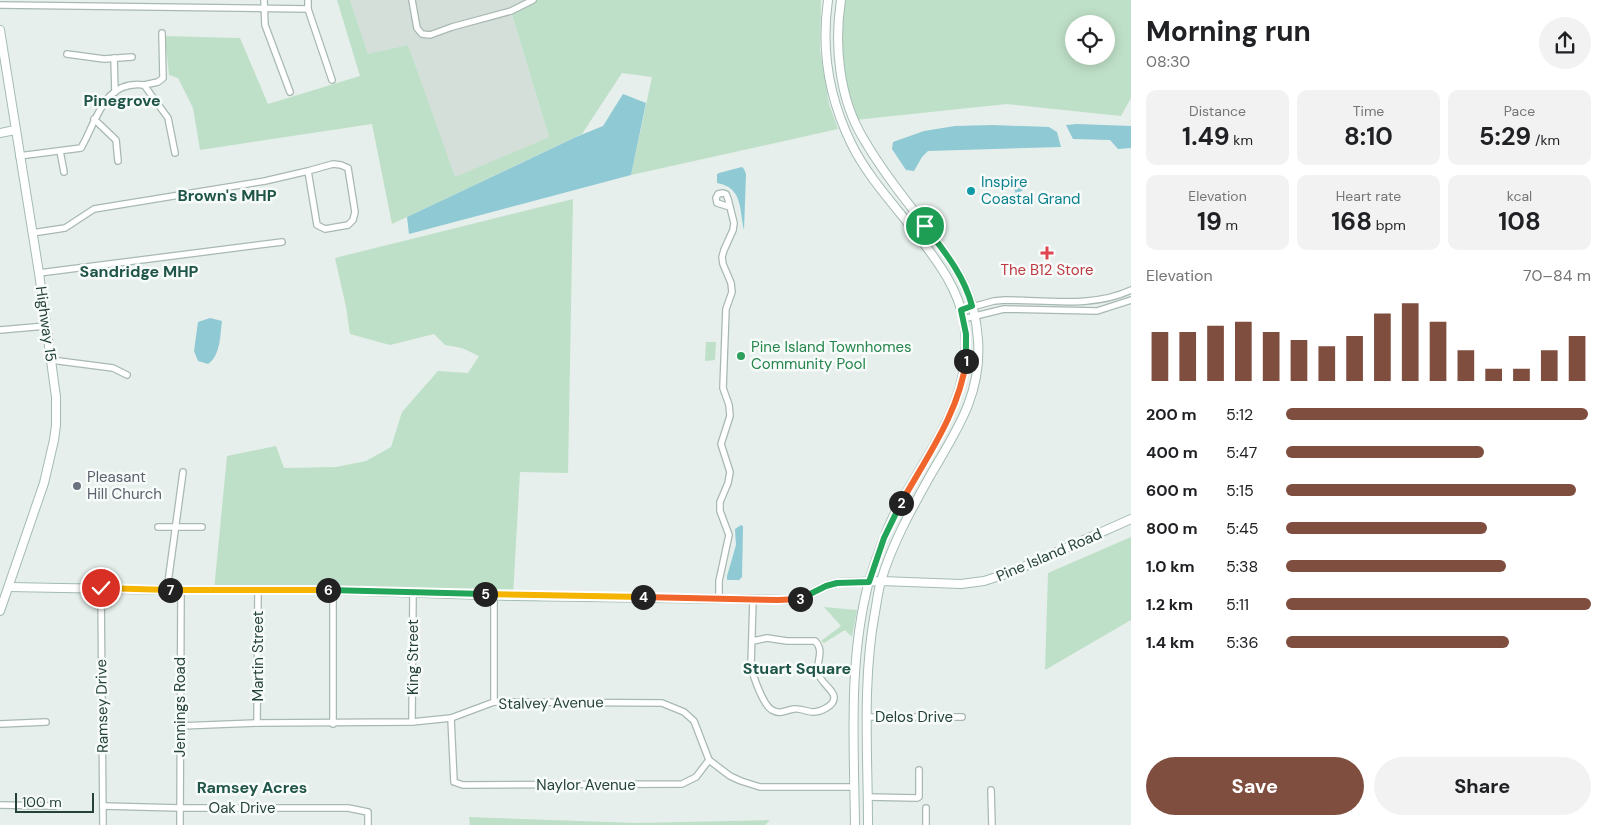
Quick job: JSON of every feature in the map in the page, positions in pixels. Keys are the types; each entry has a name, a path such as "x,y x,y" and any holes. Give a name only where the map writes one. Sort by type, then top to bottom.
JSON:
{"main road":[{"path":"828,0 826,16 828,72 832,93 848,136 874,178 939,264 956,293 966,334 966,358 959,393 952,412 894,515 869,582 858,641 855,676 855,825"},
{"path":"841,0 837,37 839,60 845,93 854,120 862,137 895,186 955,266 970,296 978,342 977,372 969,405 899,532 881,581 872,632 866,717 868,825"},
{"name":"Highway 15","path":"0,30 39,273 56,397 54,440 44,483 0,611"},
{"path":"0,132 15,130"},
{"name":"Pine Island Road","path":"9,587 167,590 333,590 793,600 837,583 881,581 961,584 984,582 1012,572 1131,519"},
{"path":"855,676 863,675 868,680"}],"street":[{"path":"133,0 134,7"},
{"path":"220,0 221,7"},
{"path":"264,0 265,25 290,92"},
{"path":"308,0 308,9 332,80"},
{"path":"412,0 417,28 422,34 430,35 511,11 533,0"},
{"path":"0,5 134,7 177,3 221,7 308,9"},
{"path":"19,156 81,148 104,102 116,92 128,86 158,82 163,78 162,32"},
{"path":"68,54 104,59 132,57"},
{"path":"114,58 116,92"},
{"path":"144,85 168,118 175,153"},
{"path":"94,119 116,140 118,161"},
{"path":"60,152 64,172"},
{"path":"32,233 65,228 94,209 265,181 333,164 342,164 348,168 355,212 353,220 348,225 325,229 317,225 308,171"},
{"path":"718,598 719,581 729,535 720,511 720,502 728,483 730,472 720,444 730,416 729,405 723,388 726,309 731,297 732,288 722,257 733,230 734,223 730,208"},
{"path":"39,273 282,242"},
{"path":"961,310 1005,300 1092,301 1110,298 1131,290"},
{"path":"1031,300 1032,310"},
{"path":"963,319 1004,309 1097,311 1131,300"},
{"path":"0,330 46,326"},
{"path":"51,360 113,368 127,374"},
{"path":"167,590 183,472"},
{"path":"158,527 202,527"},
{"name":"Ramsey Drive","path":"101,588 103,825"},
{"name":"Jennings Road","path":"180,589 180,825"},
{"name":"Martin Street","path":"258,589 258,723"},
{"path":"333,590 333,724"},
{"name":"King Street","path":"412,722 413,592"},
{"path":"494,595 494,702"},
{"path":"752,642 767,638 786,641 815,641 821,651 818,676 833,694 834,699 832,703 814,712 800,709 781,713 773,712 769,708 753,677 751,666 753,599"},
{"name":"Stalvey Avenue","path":"180,726 258,723 412,722 451,718 494,702 662,703 684,712 694,721 709,760"},
{"name":"Delos Drive","path":"866,717 962,717"},
{"name":"Naylor Avenue","path":"451,718 454,782 462,785 682,784 696,777 709,760"},
{"path":"0,724 46,722"},
{"path":"709,760 730,776 760,787 855,787"},
{"path":"868,797 917,798 919,796 919,770"},
{"path":"991,790 992,825"},
{"path":"0,804 55,806"},
{"name":"Oak Drive","path":"103,806 348,808 368,812 368,825"},
{"path":"926,808 926,825"}],"shaded area":[{"path":"350,0 531,0 511,11 549,137 454,178 408,45 368,55"}],"green space":[{"path":"337,0 350,0 368,54 408,45 455,177 549,137 511,11 533,0 821,0 820,50 829,104 838,129 631,175 652,77 622,73 582,134 392,224 372,124 200,150 193,108 178,78 169,75 165,36 240,38 268,104 360,76"},
{"path":"842,0 1131,0 1131,98 1121,116 1007,104 855,120 845,93 838,37"},
{"path":"573,199 568,473 520,472 513,596 214,590 227,456 276,446 284,468 336,467 366,461 391,447 402,412 438,371 468,373 479,356 462,348 445,345 434,334 390,345 350,334 335,258"},
{"path":"706,342 716,342 715,360 705,361"},
{"path":"1131,537 1131,620 1045,670 1048,573"},
{"name":"Stuart Square","path":"824,607 857,610 852,637 845,630 824,643 821,641 841,626"},
{"path":"469,817 636,823 770,820 765,825 470,825"}],"water":[{"path":"623,94 646,103 631,175 409,234 407,217 603,126"},
{"path":"1066,125 1131,126 1131,148 1118,149 1110,140 1073,139"},
{"path":"955,126 1049,127 1057,132 1061,147 928,151 914,171 906,170 892,149 893,142 924,131"},
{"path":"742,167 746,174 744,230 736,194 731,189 717,183 717,174"},
{"path":"1020,183 1023,186 1023,190 1020,192 1026,202 1021,205 1016,203 1017,196 1014,189"},
{"path":"210,318 222,321 218,350 208,364 198,361 194,351 198,322"},
{"path":"741,525 743,526 742,577 739,580 727,580 736,545 735,529"}],"place":[{"name":"Inspire Coastal Grand","path":"971,191"},
{"name":"The B12 Store","path":"1047,253"},
{"name":"Pine Island Townhomes Community Pool","path":"741,356"},
{"name":"Pleasant Hill Church","path":"77,486"}],"district":[{"name":"Pinegrove","path":"122,100"},
{"name":"Brown's MHP","path":"227,195"},
{"name":"Sandridge MHP","path":"139,271"},
{"name":"Stuart Square","path":"797,668"},
{"name":"Ramsey Acres","path":"252,787"}],"route":[{"path":"101,588 333,590 513,596 793,600 837,583 869,582 894,515 952,412 964,376 966,334 961,310 972,306 970,296 955,266 925,226"}]}
